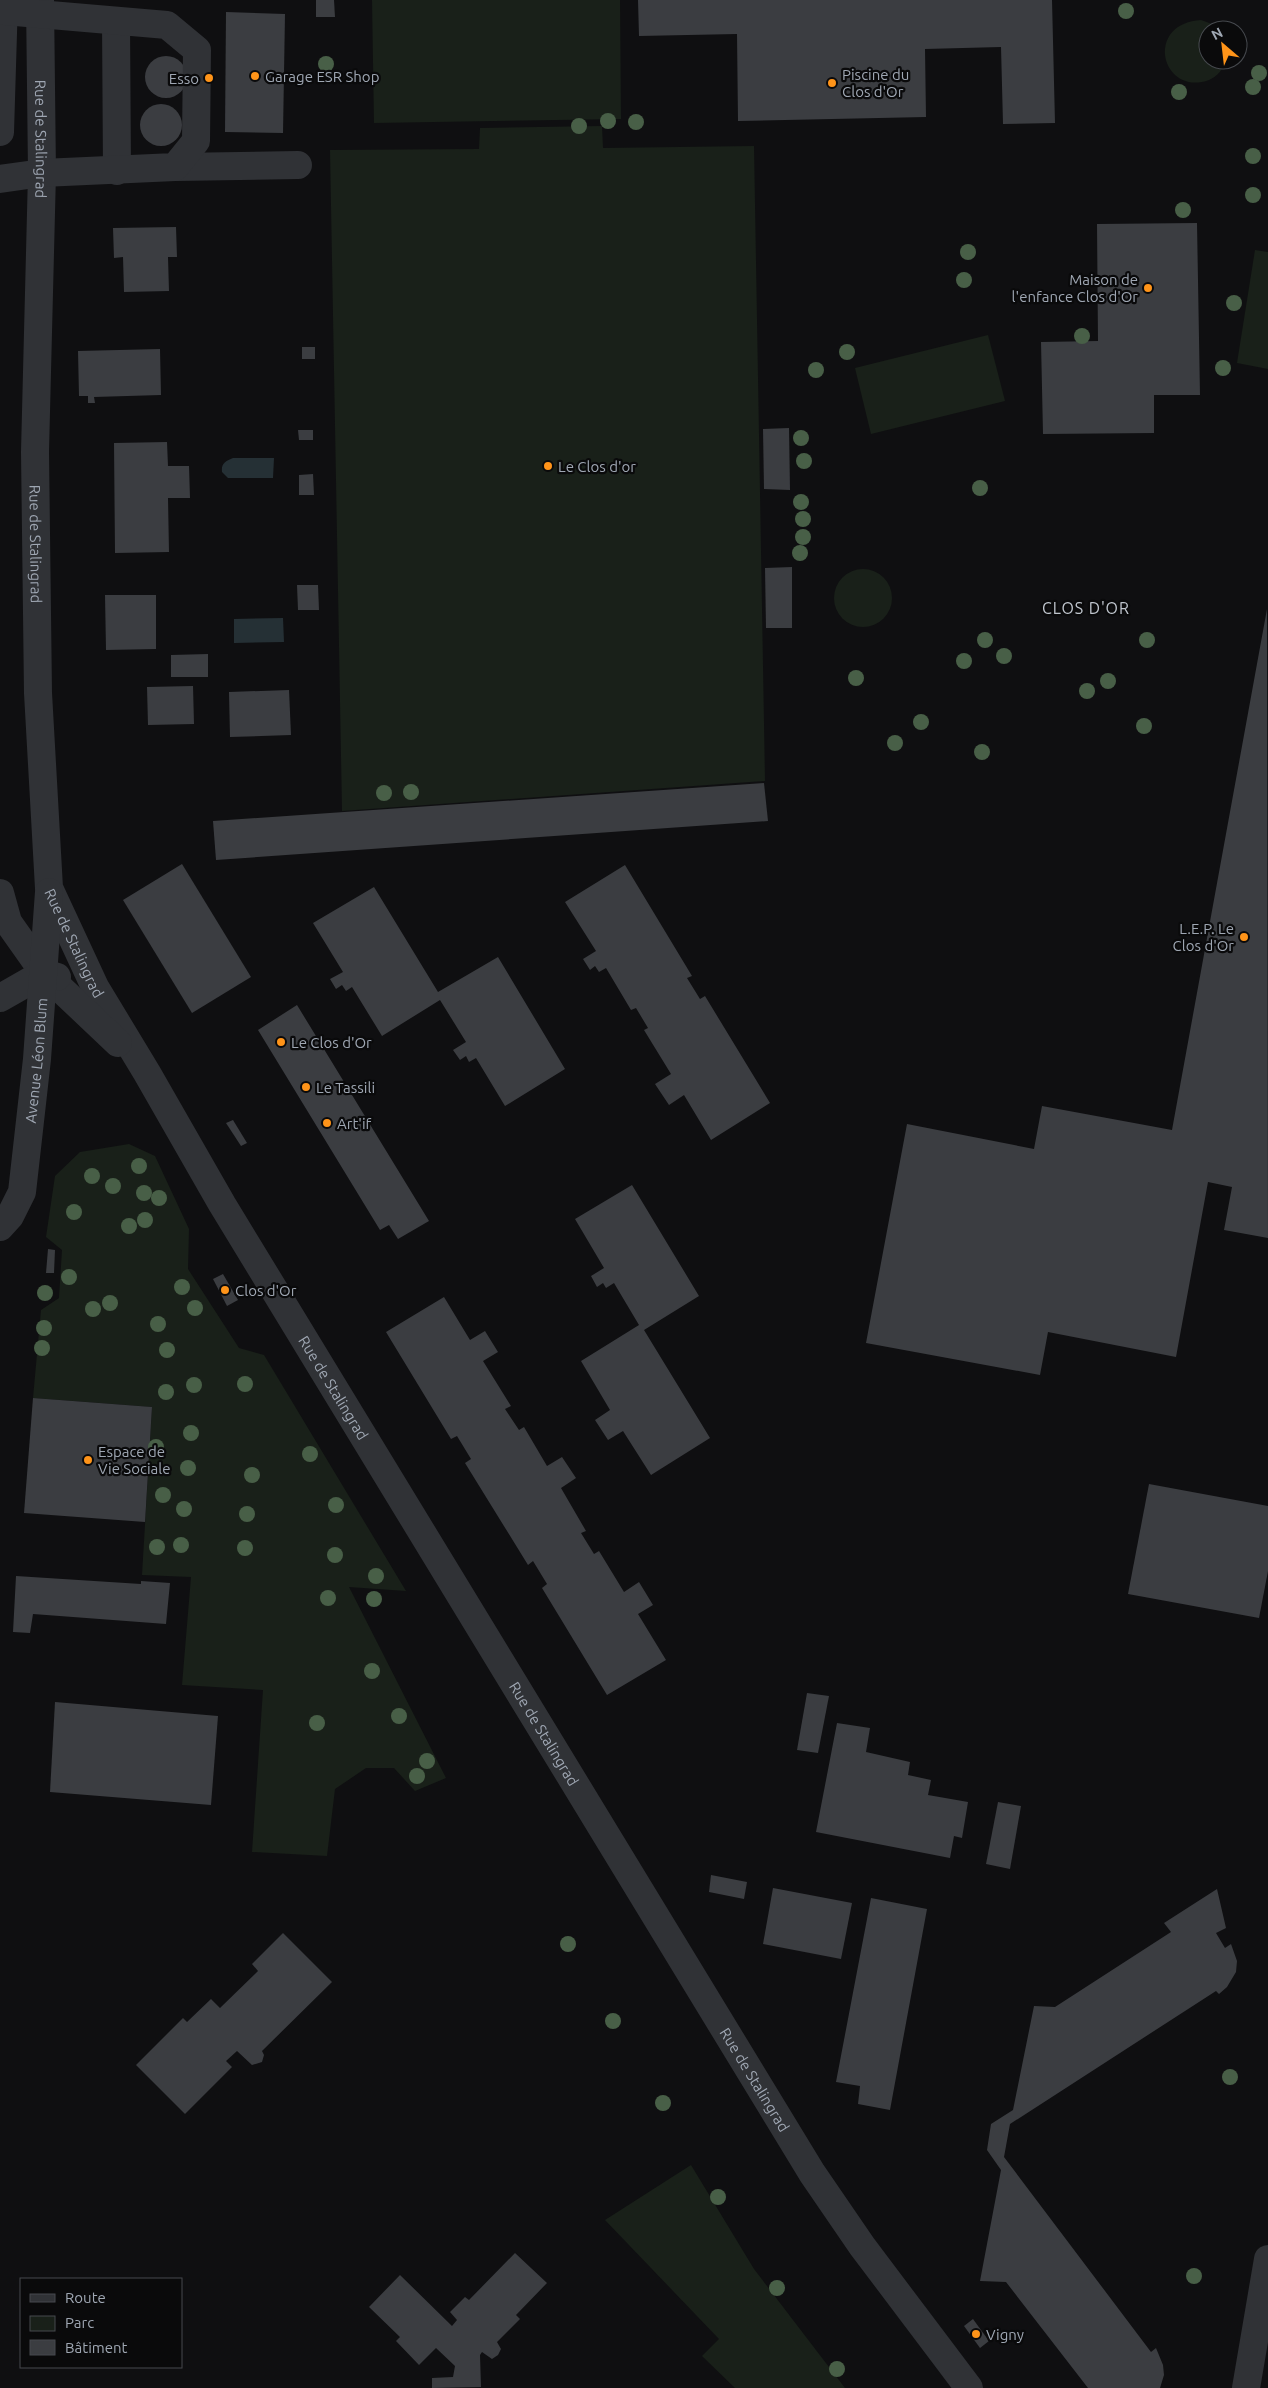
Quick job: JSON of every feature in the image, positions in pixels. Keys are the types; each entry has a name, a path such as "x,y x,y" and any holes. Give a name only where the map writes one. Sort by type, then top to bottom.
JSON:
{"street":[{"path":"0,132 4,5 40,7 116,22 167,25 198,50 196,141 175,167"},
{"name":"Rue de Stalingrad","path":"40,7 42,173 35,452 38,693 49,888 95,987 142,1064 256,1261 812,2173 862,2246 968,2388"},
{"path":"116,22 117,171"},
{"path":"0,179 42,173 175,167 298,165"},
{"name":"Avenue Léon Blum","path":"0,1227 10,1216 22,1192 37,1059 49,888"},
{"name":"Rue de Stalingrad","path":"0,893 8,922 44,973 142,1064"},
{"path":"0,998 44,973 95,987"},
{"path":"1246,2388 1268,2259"}],"green space":[{"path":"372,0 620,0 621,119 374,123"},
{"path":"1198,21 1198,70 1221,70 1215,77 1209,80 1193,82 1180,78 1171,70 1166,58 1166,45 1171,33 1183,24"},
{"name":"Le Clos d'or","path":"602,126 603,148 754,146 765,781 342,811 330,150 479,149 480,128"},
{"path":"1255,250 1268,252 1268,369 1237,363"},
{"path":"988,335 1005,401 871,434 855,368"},
{"path":"857,569 869,569 884,577 892,592 892,604 884,619 869,627 857,627 842,619 834,604 834,592 842,577"},
{"path":"129,1144 155,1156 189,1229 188,1269 239,1348 264,1355 406,1591 349,1587 446,1778 415,1791 394,1768 366,1768 335,1789 327,1856 252,1852 263,1690 182,1685 191,1577 142,1575 152,1407 33,1398 41,1310 59,1298 62,1250 46,1237 55,1176 80,1152"},
{"path":"691,2165 754,2269 845,2388 735,2388 702,2356 719,2339 605,2220"}],"shaded area":[{"path":"233,458 274,458 273,478 228,478 222,472 222,466 226,461"},
{"path":"283,618 284,642 234,643 234,619"}],"building":[{"path":"316,0 334,0 335,17 316,17"},
{"name":"Piscine du Clos d'Or","path":"638,0 1052,0 1055,123 1003,124 1001,47 925,49 926,117 738,121 737,34 639,36"},
{"name":"Garage ESR Shop","path":"226,12 285,14 283,133 225,132"},
{"path":"170,56 178,59 184,65 187,77 184,89 178,95 162,98 154,95 148,89 145,73 148,65 154,59"},
{"path":"165,104 173,107 179,113 182,125 179,137 173,143 157,146 149,143 143,137 140,121 143,113 149,107"},
{"name":"Maison de l'enfance Clos d'Or","path":"1197,223 1200,395 1154,395 1154,433 1043,434 1041,342 1098,341 1097,224"},
{"path":"176,227 177,257 168,257 169,291 124,292 123,257 114,258 113,228"},
{"path":"302,347 315,347 315,359 302,359"},
{"path":"160,349 161,395 94,397 95,403 88,403 88,396 79,396 78,351"},
{"path":"789,428 790,490 764,489 763,429"},
{"path":"298,430 313,430 313,440 299,440"},
{"path":"167,442 168,466 189,466 190,498 168,498 169,552 115,553 114,443"},
{"path":"313,474 314,495 299,495 299,475"},
{"path":"792,567 792,628 766,628 765,568"},
{"path":"297,585 318,585 319,610 298,610"},
{"path":"105,595 156,595 156,649 106,650"},
{"name":"L.E.P. Le Clos d'Or","path":"1267,609 1268,1238 1224,1230 1232,1187 1208,1182 1176,1357 1048,1332 1040,1375 866,1343 907,1124 1034,1149 1042,1106 1172,1130"},
{"path":"208,654 208,677 171,677 171,655"},
{"path":"193,686 194,724 148,725 147,687"},
{"path":"289,690 291,735 230,737 229,692"},
{"path":"764,783 768,821 216,860 213,821"},
{"path":"182,864 251,977 192,1013 123,900"},
{"path":"625,865 692,976 687,978 700,999 705,996 770,1103 711,1140 684,1095 669,1105 655,1084 671,1074 644,1030 648,1028 636,1008 631,1010 606,968 599,972 595,966 590,970 583,959 596,951 565,902"},
{"path":"374,887 438,992 498,957 565,1069 505,1106 476,1058 469,1062 466,1056 460,1060 453,1050 466,1042 440,1000 382,1036 352,987 346,991 342,985 336,989 330,979 343,972 313,923"},
{"path":"297,1005 429,1221 398,1239 389,1225 380,1230 258,1030"},
{"path":"233,1120 247,1143 241,1146 226,1123"},
{"path":"632,1185 699,1296 644,1330 710,1438 651,1475 623,1431 608,1440 595,1420 610,1410 581,1361 639,1325 614,1283 606,1288 603,1283 597,1287 591,1276 604,1268 575,1219"},
{"path":"48,1249 55,1250 54,1273 46,1273"},
{"name":"Clos d'Or","path":"223,1274 238,1300 227,1306 213,1279"},
{"path":"444,1297 470,1340 485,1331 498,1352 483,1361 511,1406 505,1409 519,1430 524,1427 547,1466 562,1457 576,1478 561,1488 586,1531 581,1533 594,1554 599,1551 624,1592 639,1582 653,1605 638,1614 666,1660 607,1695 542,1588 547,1584 533,1561 528,1565 465,1463 471,1459 457,1436 451,1439 386,1332"},
{"name":"Espace de Vie Sociale","path":"33,1398 152,1407 145,1522 24,1513"},
{"path":"1149,1484 1268,1506 1268,1571 1259,1618 1128,1594"},
{"path":"16,1576 141,1584 141,1581 170,1583 166,1624 33,1614 30,1633 13,1632"},
{"path":"807,1693 829,1696 818,1753 797,1750"},
{"path":"55,1702 218,1716 211,1805 50,1792"},
{"path":"837,1723 870,1728 866,1752 910,1762 908,1775 931,1780 928,1795 968,1802 962,1838 954,1836 950,1858 816,1832"},
{"path":"998,1802 1021,1806 1010,1869 986,1864"},
{"path":"711,1875 747,1882 744,1899 709,1892"},
{"path":"773,1888 852,1903 841,1959 763,1944"},
{"path":"1217,1889 1226,1928 1216,1933 1225,1948 1231,1944 1237,1961 1236,1972 1227,1987 1219,1994 1216,1991 1010,2124 1004,2157 1151,2352 1156,2348 1163,2365 1164,2375 1160,2388 1088,2388 1006,2282 980,2281 1001,2170 987,2150 991,2124 1013,2110 1034,2006 1055,2007 1171,1932 1164,1923"},
{"path":"871,1898 927,1909 890,2110 858,2104 860,2086 836,2082"},
{"path":"283,1933 332,1982 262,2051 264,2055 262,2062 252,2065 237,2051 226,2061 232,2067 185,2114 136,2065 183,2018 187,2022 211,1999 220,2008 258,1971 252,1964"},
{"path":"515,2253 547,2283 516,2315 520,2319 497,2342 501,2349 498,2355 492,2359 482,2352 480,2355 481,2387 432,2388 432,2378 453,2377 455,2366 436,2348 419,2365 396,2341 400,2337 369,2307 400,2275 452,2326 457,2320 450,2312 465,2297 469,2300"},
{"name":"Vigny","path":"973,2319 989,2341 980,2348 964,2326"}],"place":[{"name":"Garage ESR Shop","path":"255,76"},
{"name":"Esso","path":"209,78"},
{"name":"Piscine du Clos d'Or","path":"832,83"},
{"name":"Maison de l'enfance Clos d'Or","path":"1148,288"},
{"name":"Le Clos d'or","path":"548,466"},
{"name":"L.E.P. Le Clos d'Or","path":"1244,937"},
{"name":"Le Clos d'Or","path":"281,1042"},
{"name":"Le Tassili","path":"306,1087"},
{"name":"Art'if","path":"327,1123"},
{"name":"Clos d'Or","path":"225,1290"},
{"name":"Espace de Vie Sociale","path":"88,1460"},
{"name":"Vigny","path":"976,2334"}],"district":[{"name":"CLOS D'OR","path":"1086,608"}]}
